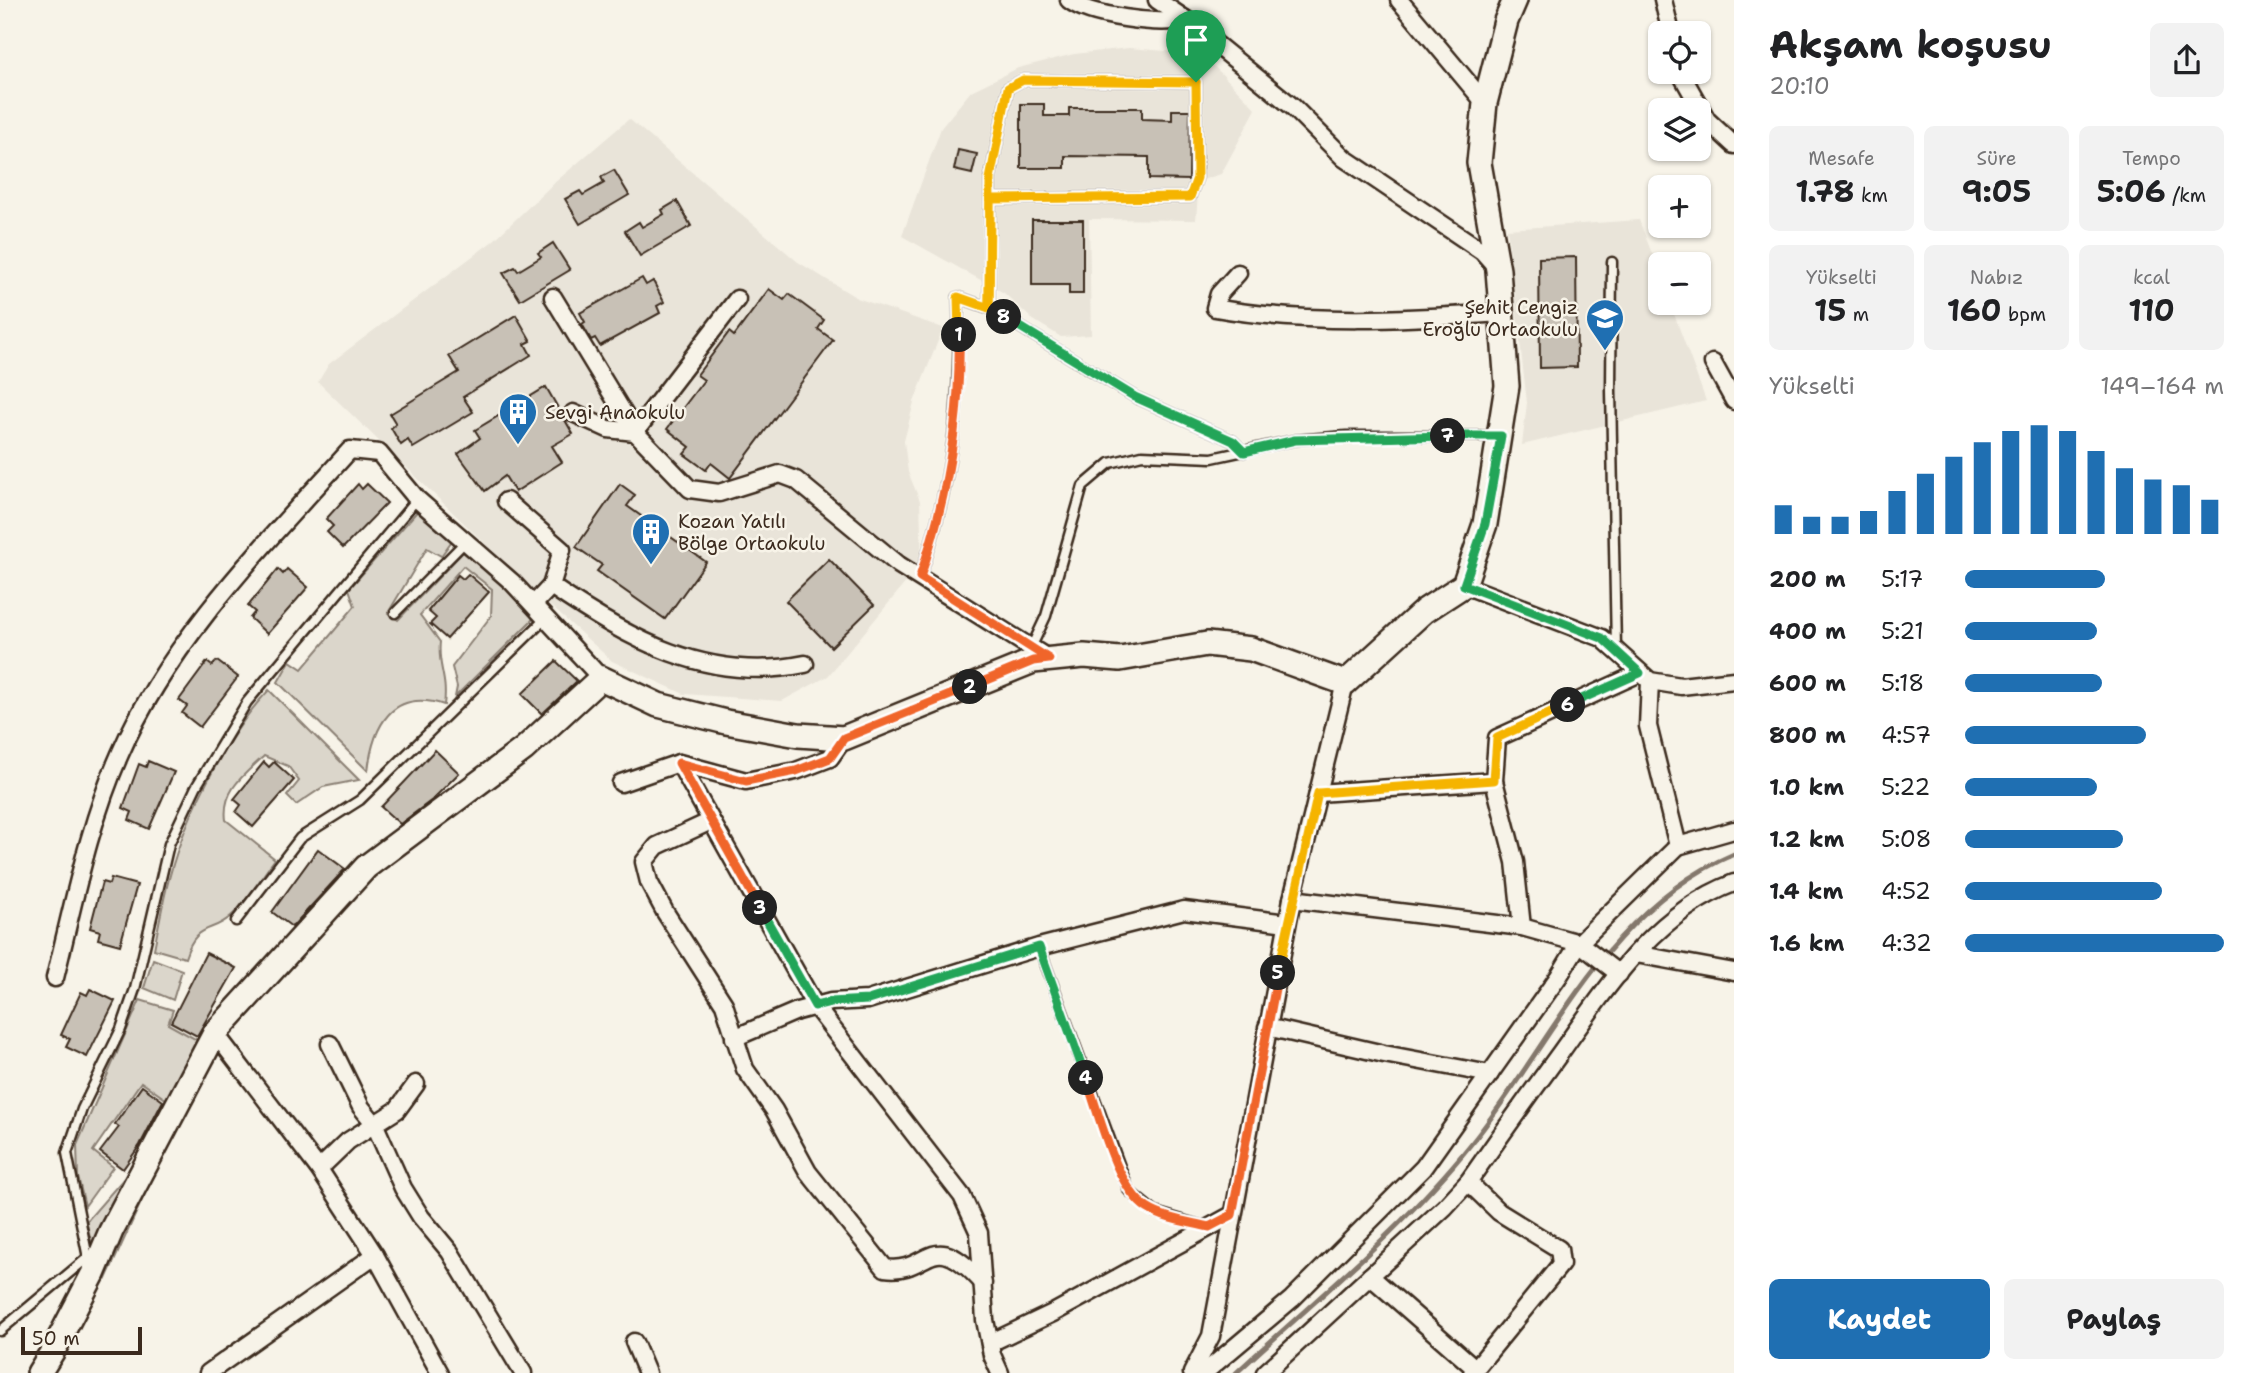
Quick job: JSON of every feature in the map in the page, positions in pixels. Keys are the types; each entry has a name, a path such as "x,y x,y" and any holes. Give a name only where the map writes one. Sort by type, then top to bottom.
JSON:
{"street":[{"path":"1069,0 1076,6 1157,22 1185,19"},
{"path":"1157,0 1185,19 1293,107 1344,158 1482,251 1498,270"},
{"path":"1399,0 1485,103"},
{"path":"1192,1373 1211,1336 1287,923 1345,683 1424,611 1464,585 1485,524 1507,386 1498,270 1479,163 1485,103 1506,21 1515,0"},
{"path":"1663,0 1668,21"},
{"path":"1687,84 1707,120 1734,145"},
{"path":"1238,273 1219,294 1215,307 1246,313 1376,321 1502,313"},
{"path":"554,297 635,432 690,489 719,493 779,474 796,480 867,540 1040,654 1120,659 1207,645 1251,649 1345,683"},
{"path":"635,432 737,299"},
{"path":"1713,363 1734,401"},
{"path":"573,413 608,429 635,432"},
{"path":"55,978 91,827 120,751 158,686 220,595 350,450 379,453 417,499 534,604 601,678 658,705 726,722 798,735 844,738 1033,661 1040,654"},
{"path":"506,501 562,550 551,586 534,604"},
{"path":"1464,585 1602,638 1645,677 1681,686 1734,680"},
{"path":"551,586 613,628 661,652 699,664 736,669 786,668 805,664"},
{"path":"1522,927 1516,862 1494,780 1497,738 1645,677"},
{"path":"1645,677 1648,726 1678,846"},
{"path":"39,1373 90,1266 215,1033 366,867 524,749 601,678"},
{"path":"621,783 679,763 746,781 796,771 830,758 844,738"},
{"path":"679,763 815,1006 962,1196 979,1233 990,1343 1000,1373"},
{"path":"1318,793 1494,780"},
{"path":"711,821 657,846 644,862 649,882 665,912 702,975 724,1004 745,1069 774,1110 808,1172 885,1268 897,1270 932,1253 961,1259 983,1283"},
{"path":"1204,1373 1292,1298 1423,1168 1559,976 1578,943 1678,846 1734,830"},
{"path":"1265,1373 1468,1182 1636,954 1683,909 1713,891 1734,883"},
{"path":"1292,899 1522,927 1578,943 1619,974"},
{"path":"734,1038 815,1006 831,1002 868,1000 1039,947 1184,910 1287,923"},
{"path":"1636,954 1734,972"},
{"path":"1267,1027 1384,1054 1490,1074"},
{"path":"215,1033 319,1169 375,1255 440,1373"},
{"path":"330,1044 361,1107 374,1123 409,1198 450,1252 523,1373"},
{"path":"319,1169 348,1140 397,1110 416,1084"},
{"path":"1370,1276 1474,1371 1561,1264 1559,1249 1499,1212 1468,1182"},
{"path":"990,1343 1055,1312 1232,1215"},
{"path":"208,1373 375,1255"},
{"path":"634,1342 647,1373"}],"lane":[{"path":"989,308 990,179 1008,88 1023,80 1196,82 1197,178 1190,197 990,199"},
{"path":"1612,262 1611,390 1616,652"},
{"path":"920,577 939,523 956,423 960,378 958,297 989,308 1135,397 1233,441 1244,452"},
{"path":"1040,654 1046,615 1083,486 1110,463 1131,456 1196,459 1244,452 1295,440 1346,436 1501,436"},
{"path":"0,1331 90,1266 67,1153 82,1109 121,1030 135,989 169,844 196,787 247,702 417,499"},
{"path":"395,612 466,541"},
{"path":"236,920 300,838 360,800 547,617"},
{"path":"1039,947 1129,1191 1155,1212 1209,1227"}],"shaded area":[{"path":"1129,48 1178,52 1209,61 1256,109 1221,174 1199,181 1196,220 1089,219 1091,335 1061,337 1032,319 1004,293 902,236 941,128 971,91 1018,68 1074,54"},
{"path":"629,119 798,262 857,298 943,328 914,402 904,441 908,472 920,501 922,563 828,676 782,701 684,694 612,661 534,591 318,382 329,364 493,241 553,184"},
{"name":"Şehit Cengiz Eroğlu Ortaokulu","path":"1639,220 1651,252 1648,252 1648,315 1674,315 1706,401 1522,445 1527,403 1507,229"},
{"path":"420,508 448,535 451,542 441,556 427,548 388,613 398,620 463,552 518,595 533,619 455,697 457,687 452,667 491,616 492,589 463,566 420,615 440,642 445,687 444,705 426,701 411,702 388,715 375,739 368,771 278,682 290,661 302,669 355,606 349,589"},
{"path":"269,690 359,780 323,787 296,805 287,796 299,781 288,766 264,756 231,792 227,800 226,820 275,859 237,910 224,921 200,933 185,958 154,949 170,875 197,802 238,729"},
{"path":"153,959 182,970 173,1000 144,988"},
{"path":"140,1000 173,1010 168,1024 206,1045 180,1109 141,1082 93,1151 113,1167 85,1206 78,1177 77,1145"},
{"path":"138,1162 152,1178 106,1279 96,1259 86,1222"}],"building":[{"path":"1021,104 1044,104 1044,116 1069,116 1069,108 1142,108 1142,119 1172,120 1172,110 1190,110 1189,180 1149,179 1149,157 1065,156 1065,168 1021,168"},
{"path":"958,150 977,154 972,174 954,170"},
{"path":"614,170 629,195 580,224 565,199 580,191 583,195 604,183 601,177"},
{"path":"677,201 691,226 640,256 625,231 639,222 642,227 664,214 662,210"},
{"path":"1032,220 1083,220 1083,294 1069,294 1069,285 1032,285"},
{"path":"553,243 570,270 520,300 503,273 515,267 518,271 541,257 538,253"},
{"path":"1576,257 1577,367 1540,368 1539,258"},
{"path":"642,278 646,285 653,281 664,302 657,306 660,313 600,346 595,338 591,340 582,324 585,322 580,313"},
{"path":"769,289 784,300 789,294 824,320 818,329 833,340 730,478 711,463 706,470 684,454 690,447 667,429 704,380 697,375 729,332 734,336"},
{"path":"516,315 531,341 525,344 531,355 463,397 473,412 413,448 408,440 401,445 391,428 396,424 390,414 459,372 449,356"},
{"name":"Sevgi Anaokulu","path":"546,387 573,434 552,446 562,462 515,492 505,476 485,491 458,454 480,438 475,430"},
{"path":"358,484 362,489 367,484 387,503 343,548 327,532 333,526 326,519"},
{"name":"Kozan Yatılı Bölge Ortaokulu","path":"620,484 635,495 627,506 706,562 665,619 597,571 602,565 576,547"},
{"path":"829,559 874,605 831,647 786,601"},
{"path":"278,569 283,574 287,569 308,587 267,634 250,618 255,612 248,606"},
{"path":"468,574 489,592 447,639 430,624 436,618 428,611 458,575 463,579"},
{"path":"217,661 238,677 200,727 182,713 187,706 179,700 207,662 212,666"},
{"path":"556,661 577,681 542,714 522,694"},
{"path":"435,750 459,773 432,800 400,824 381,807"},
{"path":"148,761 174,772 149,829 129,820 132,812 123,808 139,764 146,767"},
{"path":"264,762 269,767 274,762 294,780 253,827 236,812 241,805 234,799"},
{"path":"318,849 345,869 292,927 272,912"},
{"path":"111,878 137,885 120,945 98,939 100,931 90,928 102,882 109,884"},
{"path":"206,953 236,968 197,1036 171,1022"},
{"path":"90,989 115,1001 87,1057 66,1047 70,1039 61,1035 81,992 87,995"},
{"path":"142,1086 163,1101 140,1145 123,1169 100,1152 119,1127 115,1124"}],"waterway":[{"path":"1236,1373 1358,1263 1445,1175 1501,1104 1585,981 1616,943 1650,908 1689,878 1734,854"}],"place":[{"name":"Şehit Cengiz Eroğlu Ortaokulu","path":"1605,352"},
{"name":"Sevgi Anaokulu","path":"518,446"},
{"name":"Kozan Yatılı Bölge Ortaokulu","path":"651,566"}],"route":[{"path":"1196,82 1023,80 1008,88 990,179 989,308 958,297 960,378 956,423 939,523 920,577 1049,659 1033,661 844,738 830,758 796,771 746,781 679,763 815,1006 831,1002 868,1000 932,983 1039,947 1129,1191 1155,1212 1209,1227 1232,1215 1292,899 1318,793 1494,780 1497,738 1640,673 1602,638 1464,585 1485,524 1501,436 1346,436 1295,440 1244,452 1233,441 1135,397 989,308 990,199 1190,197 1197,178 1196,82"}]}
